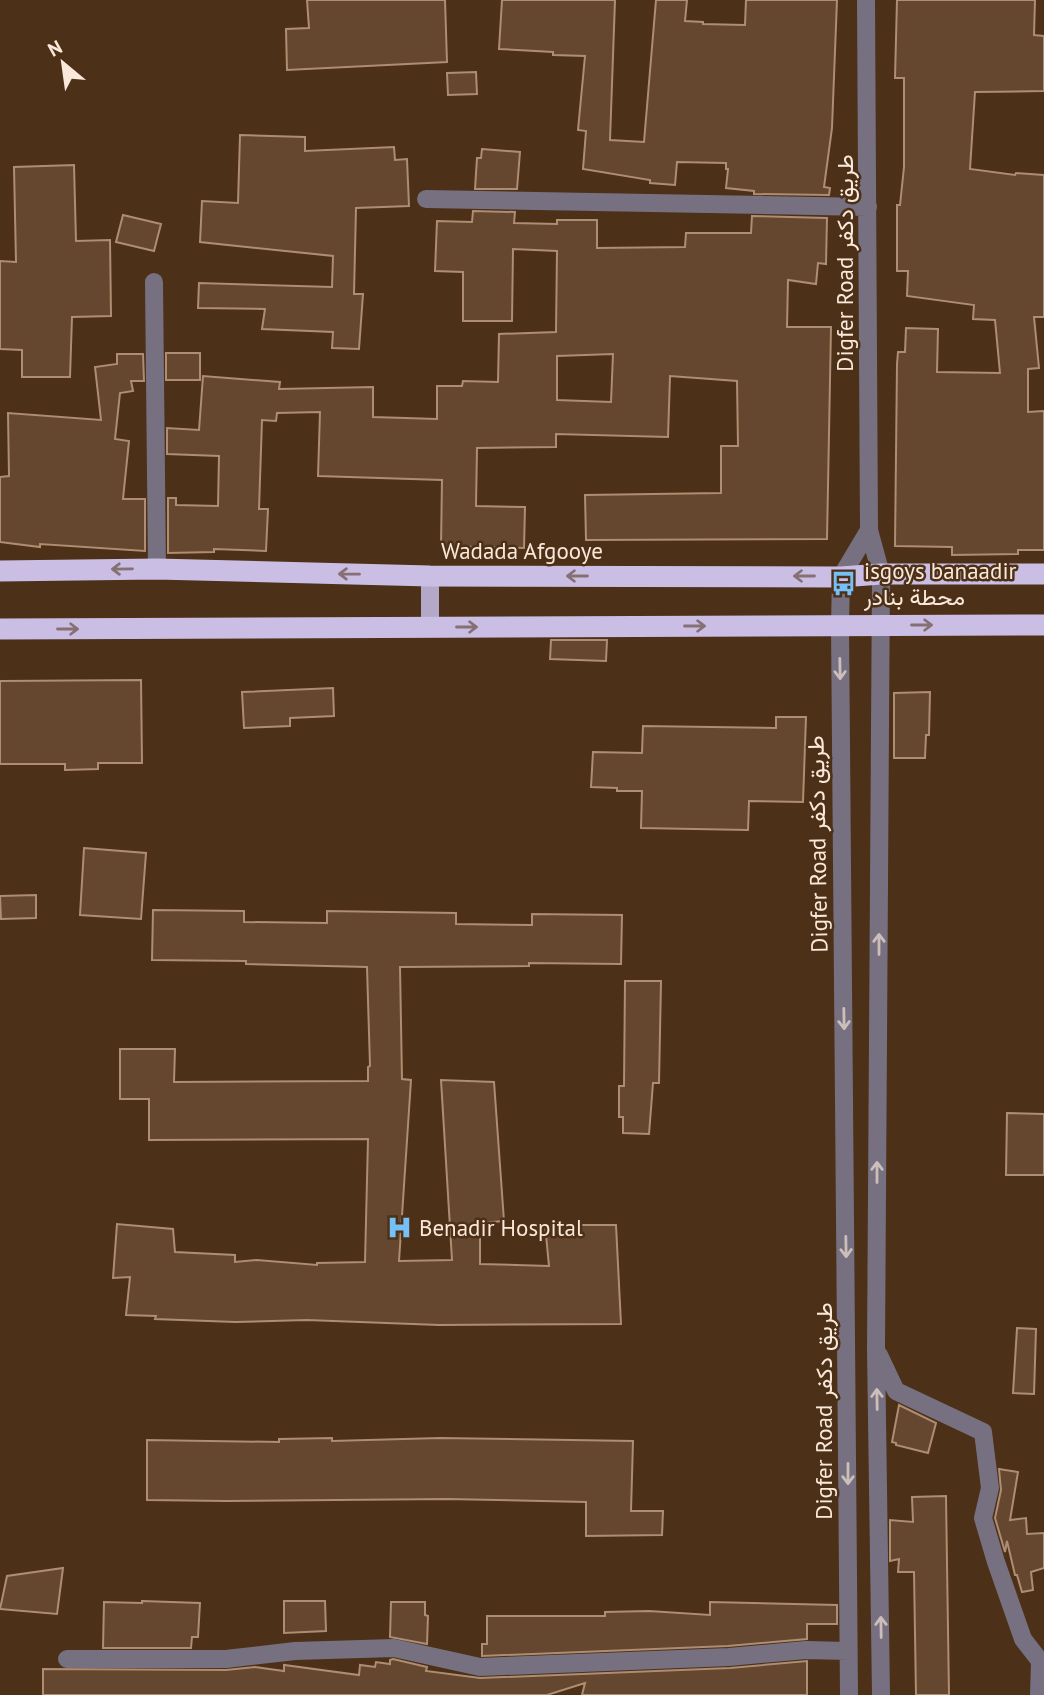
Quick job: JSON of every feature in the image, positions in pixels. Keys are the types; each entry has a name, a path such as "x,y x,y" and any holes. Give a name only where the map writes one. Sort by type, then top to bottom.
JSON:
{"highway":[{"name":"Wadada Afgooye","path":"0,571 157,569 430,576 841,577 881,573 1044,574"},
{"path":"0,629 1044,625"}],"main road":[{"path":"430,576 430,628"}],"street":[{"name":"Digfer Road طريق دكفر","path":"849,1695 840,626 841,577 869,530 866,0"},
{"path":"426,199 868,207"},
{"path":"154,282 157,569"},
{"path":"869,530 881,573 876,1349 881,1695"},
{"path":"876,1349 897,1391 983,1432 990,1488 984,1518 1023,1639 1040,1661 1038,1695"},
{"path":"67,1659 226,1658 295,1651 394,1648 480,1667 729,1657 806,1650 848,1651"}],"building":[{"path":"307,0 445,0 447,62 287,70 286,29 309,28"},
{"path":"502,0 615,0 610,140 644,142 656,0 687,0 685,21 745,25 746,0 837,0 832,128 824,187 830,188 829,195 754,194 754,191 726,188 726,163 677,162 675,185 650,183 650,180 583,169 586,131 578,130 585,56 499,49"},
{"path":"897,0 1035,0 1034,35 1044,36 1044,91 975,92 970,169 1015,175 1044,175 1044,317 1034,317 1039,368 1028,369 1028,412 1044,411 1044,550 1018,550 1018,554 952,555 952,547 895,546 897,364 898,352 905,352 906,328 938,329 937,372 1000,373 995,320 973,319 974,305 907,296 908,271 897,271 897,205 900,205 904,167 904,78 895,78"},
{"path":"476,72 477,94 448,95 447,73"},
{"path":"240,135 305,137 305,151 394,147 395,160 407,159 409,206 356,208 354,294 363,294 359,349 332,348 333,332 262,329 265,309 198,308 199,283 332,287 333,256 200,242 202,201 238,203"},
{"path":"482,149 520,152 517,189 475,189 477,158 481,158"},
{"path":"74,165 76,241 110,240 111,316 72,317 70,377 22,377 22,350 0,349 0,261 16,262 14,167"},
{"path":"473,211 515,212 514,223 557,224 557,220 597,220 597,248 685,247 686,233 751,233 752,216 827,218 826,264 818,263 816,284 788,280 787,327 831,327 827,539 586,540 585,495 721,493 721,446 738,446 737,381 670,376 668,437 556,434 556,447 477,448 476,506 525,507 524,548 441,546 442,480 318,476 320,412 277,413 276,421 262,420 259,509 268,509 266,551 214,549 214,552 168,553 168,498 176,498 176,505 218,506 219,456 167,454 167,428 199,430 203,376 280,382 279,389 373,387 373,417 437,419 437,386 462,386 463,381 498,382 499,334 556,332 557,251 513,249 512,321 463,321 463,272 435,271 437,221 472,222","holes":["613,354 611,402 557,400 557,356"]},
{"path":"123,215 161,224 154,251 116,242"},
{"path":"166,353 200,353 200,380 166,380"},
{"path":"117,354 143,354 144,381 131,381 133,391 120,393 115,439 129,441 123,499 145,499 145,551 40,544 40,547 0,542 0,477 9,476 8,413 101,420 95,367 117,364"},
{"path":"551,640 607,640 606,661 550,659"},
{"path":"141,680 142,763 98,763 98,769 65,770 65,764 0,764 0,681"},
{"path":"333,688 334,716 290,718 290,726 244,728 242,692"},
{"path":"930,692 929,735 926,735 925,758 894,758 894,693"},
{"path":"776,717 806,717 803,802 749,801 748,830 641,828 642,791 591,787 593,752 642,753 643,726 776,728"},
{"path":"84,848 146,853 141,919 80,915"},
{"path":"36,895 36,918 1,919 0,896"},
{"path":"153,910 244,911 244,922 327,923 327,911 456,913 456,924 532,925 532,914 622,915 621,964 529,963 529,966 400,967 402,1079 411,1080 399,1261 452,1260 441,1080 494,1082 504,1221 480,1223 480,1264 549,1266 545,1225 616,1225 621,1324 439,1325 307,1320 235,1322 155,1319 156,1316 126,1315 130,1277 113,1278 117,1224 173,1229 175,1252 235,1255 235,1262 257,1260 317,1265 365,1262 368,1139 149,1140 149,1099 120,1099 120,1049 175,1049 174,1082 368,1081 370,1066 367,967 152,960"},
{"path":"625,981 661,981 659,1083 653,1083 649,1134 623,1133 623,1117 619,1117 619,1086 624,1086"},
{"path":"1007,1113 1044,1114 1044,1175 1006,1175"},
{"path":"1017,1328 1036,1329 1034,1394 1013,1393"},
{"path":"899,1405 936,1423 928,1453 892,1442"},
{"path":"332,1438 332,1441 440,1438 633,1441 631,1511 663,1511 662,1535 586,1536 586,1502 447,1499 147,1500 147,1440 279,1442 279,1439"},
{"path":"999,1469 1018,1472 1010,1520 1026,1518 1027,1534 1044,1533 1044,1568 1031,1572 1033,1590 1022,1592 1007,1541 1005,1552 995,1518 1001,1490"},
{"path":"946,1496 949,1695 916,1695 914,1572 898,1572 899,1559 890,1561 890,1520 913,1522 912,1497"},
{"path":"63,1568 57,1614 0,1609 7,1576"},
{"path":"284,1601 325,1601 326,1631 284,1633"},
{"path":"104,1602 200,1603 198,1637 192,1637 191,1648 103,1648"},
{"path":"391,1602 425,1602 425,1615 428,1616 427,1644 390,1637"},
{"path":"710,1602 837,1605 837,1624 807,1624 807,1639 728,1646 482,1656 482,1644 487,1644 487,1616 605,1616 605,1612 649,1611 710,1615"},
{"path":"393,1659 427,1667 426,1671 480,1678 730,1668 807,1661 807,1695 582,1695 585,1683 547,1695 43,1695 43,1669 226,1670 255,1667 284,1671 284,1665 359,1675 360,1665 375,1667 376,1662 390,1664"}],"place":[{"name":"isgoys banaadir محطة بنادر","path":"844,583"},
{"name":"Benadir Hospital","path":"399,1227"}]}
